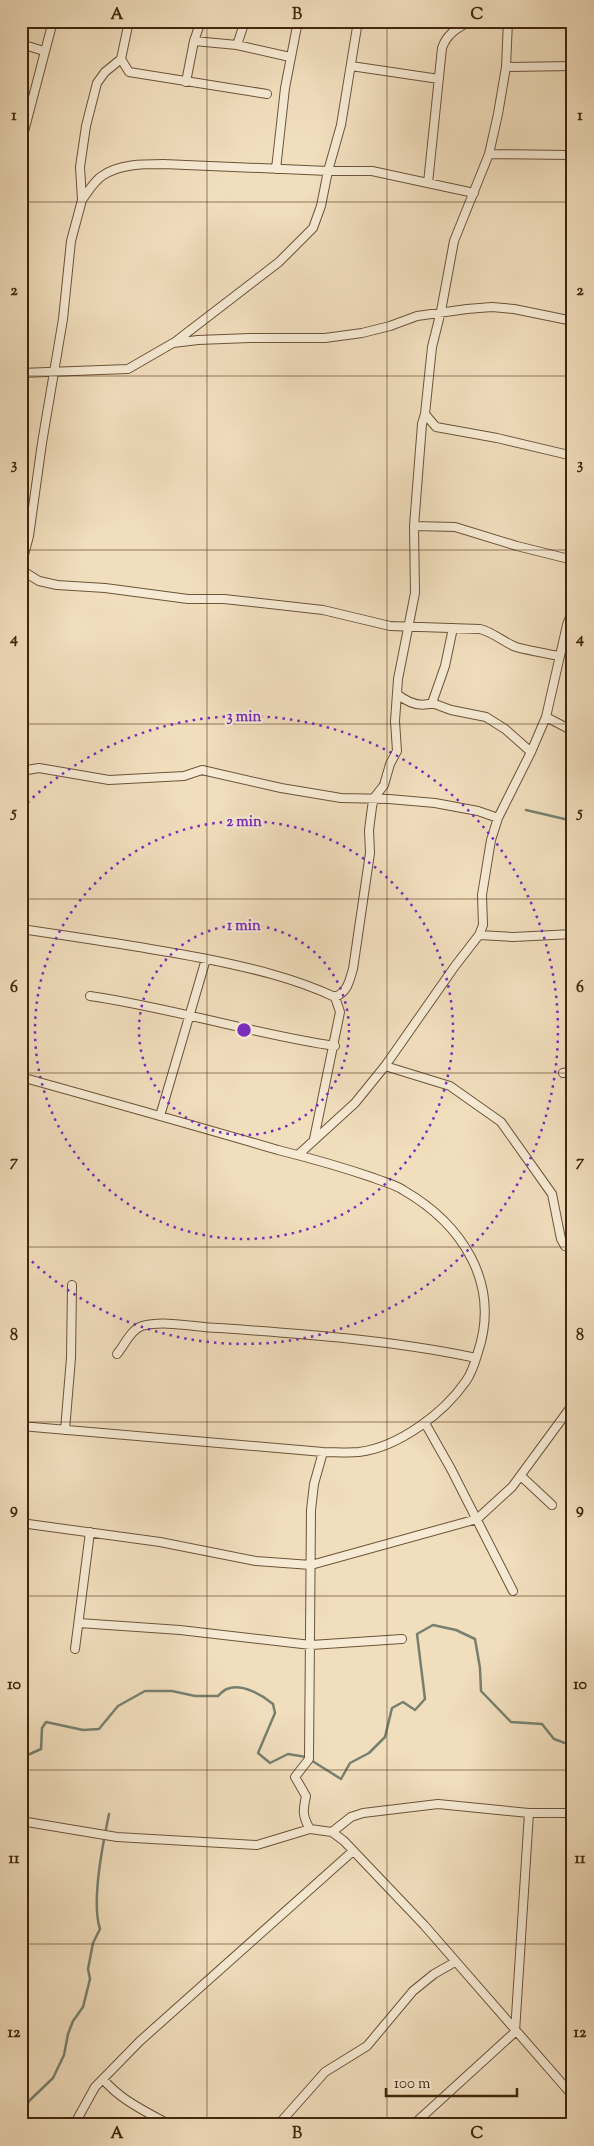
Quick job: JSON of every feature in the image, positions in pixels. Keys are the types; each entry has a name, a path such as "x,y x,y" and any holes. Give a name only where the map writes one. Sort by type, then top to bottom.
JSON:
{"street":[{"path":"21,143 24,124 53,21"},
{"path":"129,21 122,59 129,72 267,94"},
{"path":"186,82 194,41 201,21"},
{"path":"237,45 245,21"},
{"path":"276,169 285,88 298,21"},
{"path":"21,373 128,369 173,343 279,262 313,228 321,206 328,171 341,125 358,21"},
{"path":"428,183 445,40 455,30 470,21"},
{"path":"335,997 342,994 348,987 353,969 370,853 369,830 374,798 384,785 390,764 397,752 395,721 397,694 403,646 414,605 416,581 414,526 422,424 425,414 432,347 454,241 489,154 506,66 508,21"},
{"path":"194,41 237,45 290,57"},
{"path":"21,44 44,51"},
{"path":"21,566 29,536 42,443 63,319 71,241 82,200 80,168 86,126 97,83 105,72 122,59"},
{"path":"351,66 439,79"},
{"path":"506,66 573,66"},
{"path":"489,154 573,155"},
{"path":"82,200 101,176 117,169 138,164 372,171 474,193"},
{"path":"173,343 232,338 325,338 362,333 390,326 417,316 441,311 492,307 514,309 573,321"},
{"path":"425,414 436,427 497,438 573,456"},
{"path":"414,526 454,527 516,546 573,560"},
{"path":"21,570 39,581 57,584 188,599 224,599 323,610 390,626 489,631 500,640 515,647 559,656"},
{"path":"298,1155 355,1103 385,1066 479,935 483,925 482,895 486,865 498,818 546,717 559,656 573,610"},
{"path":"432,703 445,666 453,628"},
{"path":"397,694 404,699 418,704 426,705 432,703 451,710 486,717 531,752"},
{"path":"546,717 573,731"},
{"path":"21,771 39,768 109,780 184,776 202,770 281,788 341,798 374,798 435,803 478,811 498,818"},
{"path":"21,928 151,948 255,969 308,984 335,997 340,1012 335,1046 314,1140"},
{"path":"479,935 513,937 573,934"},
{"path":"160,1116 191,1016 206,959"},
{"path":"90,996 122,1000 298,1041 335,1046"},
{"path":"385,1066 450,1086 501,1122 552,1194 561,1239 565,1246"},
{"path":"563,1073 573,1071"},
{"path":"21,1077 298,1155 401,1188 427,1205 449,1225 462,1242 474,1262 482,1284 484,1319 482,1338 470,1377 454,1399 425,1423 384,1445 360,1452 323,1452 21,1426"},
{"path":"65,1430 71,1358 72,1285"},
{"path":"117,1354 136,1328 162,1324 408,1345 476,1358"},
{"path":"21,1523 160,1542 256,1561 311,1565 477,1519 521,1476 573,1404"},
{"path":"425,1423 477,1519 513,1591"},
{"path":"310,1829 302,1812 306,1796 295,1777 309,1759 311,1510 314,1484 323,1452"},
{"path":"521,1476 552,1505"},
{"path":"75,1649 90,1532"},
{"path":"79,1623 180,1630 311,1645 402,1639"},
{"path":"332,1832 351,1817 363,1813 438,1804 528,1813 573,1813"},
{"path":"413,2125 515,2032 528,1813"},
{"path":"21,1821 117,1837 257,1845 310,1829 332,1832 353,1851 424,1925 515,2032 573,2096"},
{"path":"74,2125 95,2087 158,2024 177,2010 353,1851"},
{"path":"278,2125 325,2072 367,2046 413,1991 434,1974 455,1962"},
{"path":"103,2079 110,2088 124,2098 170,2125"}],"waterway":[{"path":"526,810 573,821"},
{"path":"21,1758 41,1749 42,1728 46,1722 83,1730 99,1729 118,1706 145,1691 172,1691 195,1696 218,1696 227,1689 239,1688 258,1694 273,1704 275,1713 258,1753 270,1763 288,1754 306,1757 341,1779 350,1763 369,1753 385,1737 392,1708 403,1702 415,1710 425,1699 417,1634 433,1625 456,1630 475,1639 480,1668 481,1691 511,1722 542,1724 554,1739 573,1746"},
{"path":"21,2117 29,2101 53,2078 64,2055 68,2034 73,2021 83,2007 90,1979 88,1969 93,1943 100,1929 97,1888 109,1814"}]}
